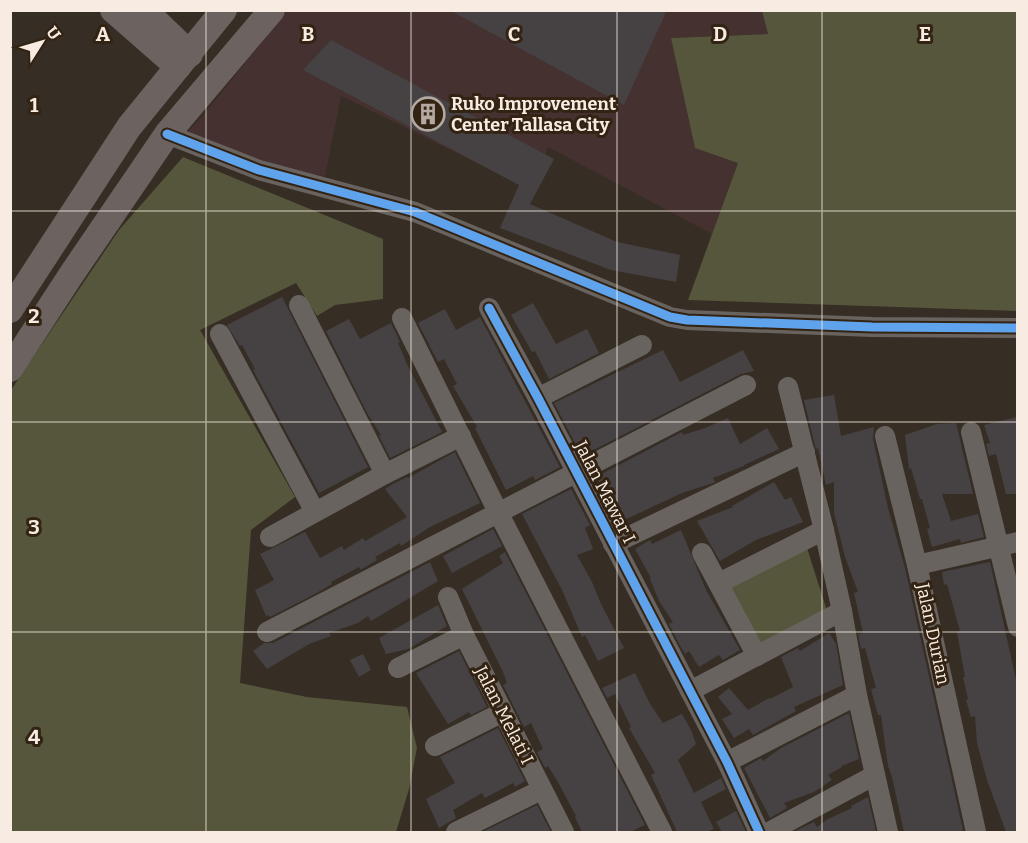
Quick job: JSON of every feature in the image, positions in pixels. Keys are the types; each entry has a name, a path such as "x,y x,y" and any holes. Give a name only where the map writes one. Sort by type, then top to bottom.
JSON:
{"main road":[{"path":"113,10 184,60"},
{"path":"144,10 184,60"},
{"path":"10,310 129,127 224,10"},
{"path":"10,369 71,274 167,134 272,10"}],"street":[{"path":"167,134 259,170 415,212 670,317 687,321 872,327 1017,328"},
{"path":"299,305 385,474"},
{"name":"Jalan Mawar I","path":"489,308 727,762 759,832"},
{"path":"402,318 498,512 662,832"},
{"path":"220,334 315,512"},
{"path":"538,398 642,345"},
{"path":"267,632 746,385"},
{"path":"789,387 824,530 888,832"},
{"path":"971,432 1017,627"},
{"path":"270,537 385,474 461,436"},
{"name":"Jalan Durian","path":"885,436 917,566 976,832"},
{"path":"613,544 805,452"},
{"path":"719,583 824,530"},
{"path":"917,566 1017,542"},
{"path":"702,553 757,656"},
{"name":"Jalan Melati I","path":"448,597 464,635 564,832"},
{"path":"690,691 842,611"},
{"path":"398,668 464,635"},
{"path":"727,762 857,694"},
{"path":"435,746 503,712"},
{"path":"769,832 875,775"},
{"path":"456,832 542,790"}],"shaded area":[{"path":"762,10 769,34 671,38 738,163 712,234 548,147 532,190 341,96 325,176 297,172 185,134 201,118 287,11"}],"green space":[{"path":"762,11 1017,11 1017,311 688,300 738,163 695,148 671,38 768,34"},
{"path":"183,157 383,239 383,299 335,305 317,316 296,283 200,330 295,497 251,530 240,683 307,697 407,707 417,748 409,789 396,832 11,832 11,390 119,230"},
{"path":"807,548 828,614 763,648 728,588"}],"building":[{"path":"449,10 667,10 624,105"},
{"name":"Ruko Improvement Center Tallasa City","path":"331,40 554,159 530,204 617,242 680,255 676,282 611,270 500,228 519,185 303,70"},
{"path":"282,297 368,467 319,493 242,345 240,346 227,325"},
{"path":"533,303 556,344 587,329 599,353 549,379 535,351 532,352 511,315"},
{"path":"445,309 456,330 480,317 560,467 535,480 533,476 506,490 475,428 477,427 453,386 457,384 444,359 438,362 418,323"},
{"path":"349,319 360,339 391,323 407,364 442,432 390,458 379,436 381,435 367,413 326,331"},
{"path":"663,350 680,382 743,350 754,371 741,374 582,456 554,403"},
{"path":"834,395 841,436 874,427 873,439 888,508 905,568 963,830 958,832 904,832 888,766 881,715 878,715 871,689 876,688 865,648 861,649 858,634 863,633 854,593 858,592 845,557 834,513 834,482 826,485 804,400"},
{"path":"1017,417 1017,494 1006,494 996,454 989,456 986,444 990,443 984,425"},
{"path":"728,418 740,444 767,428 779,449 713,478 715,482 713,483 682,493 620,522 607,490 604,491 596,477 682,432 683,435"},
{"path":"956,423 973,494 942,494 951,521 978,514 984,537 961,543 960,539 932,547 927,529 930,528 922,499 920,499 911,468 909,469 905,435 937,424"},
{"path":"455,452 480,503 430,527 401,546 400,543 375,557 377,560 361,570 359,567 313,595 270,617 266,616 255,590 274,580 260,554 305,532 320,558 342,546 344,550 363,538 365,541 407,517 385,489"},
{"path":"774,482 785,500 791,497 803,522 756,540 720,561 697,521 733,507"},
{"path":"571,489 590,525 585,528 593,549 577,555 624,648 598,661 585,635 582,637 563,592 522,514"},
{"path":"493,529 502,546 452,573 443,556"},
{"path":"681,530 706,590 740,650 723,660 719,655 699,667 689,651 685,654 678,642 669,624 673,622 659,601 651,578 635,549 650,540 652,544"},
{"path":"505,552 645,825 630,832 582,832 559,784 548,766 545,768 537,752 543,749 531,723 524,727 503,685 507,683 503,672 462,589 503,563 499,556"},
{"path":"430,562 438,581 371,621 368,616 358,623 329,633 331,636 309,644 267,669 253,651 264,643 273,643"},
{"path":"990,562 1017,684 1017,832 1006,832 987,780 977,743 975,716 971,717 966,700 968,699 957,632 960,631 947,584 944,585 942,572"},
{"path":"438,605 447,626 408,649 386,654 379,638"},
{"path":"829,633 836,644 843,685 794,707 796,711 753,735 749,729 734,738 722,719 732,714 718,697 729,688 748,710 793,687 781,657 798,648 800,651"},
{"path":"459,651 487,707 471,715 469,712 448,724 416,673"},
{"path":"363,654 371,670 359,677 350,660"},
{"path":"635,673 650,704 663,723 682,714 691,730 696,744 678,760 694,793 721,778 726,789 701,802 714,829 706,832 677,832 651,775 655,773 629,728 631,727 615,694 607,698 602,688"},
{"path":"849,713 859,759 841,766 828,775 832,780 814,792 784,803 787,808 770,818 744,768 761,758 763,761 781,748"},
{"path":"498,728 525,781 515,787 513,783 485,798 482,793 453,810 456,818 439,828 426,799 455,783 440,757"},
{"path":"868,797 876,832 793,832 814,822 817,827"},
{"path":"537,805 551,832 482,832"},
{"path":"736,811 746,832 722,832 716,822"}],"cycle path":[{"path":"167,134 259,170 415,212 670,317 687,320 872,327 1018,328"},
{"path":"489,308 727,762 759,832"}],"place":[{"name":"Ruko Improvement Center Tallasa City","path":"428,114"}]}
